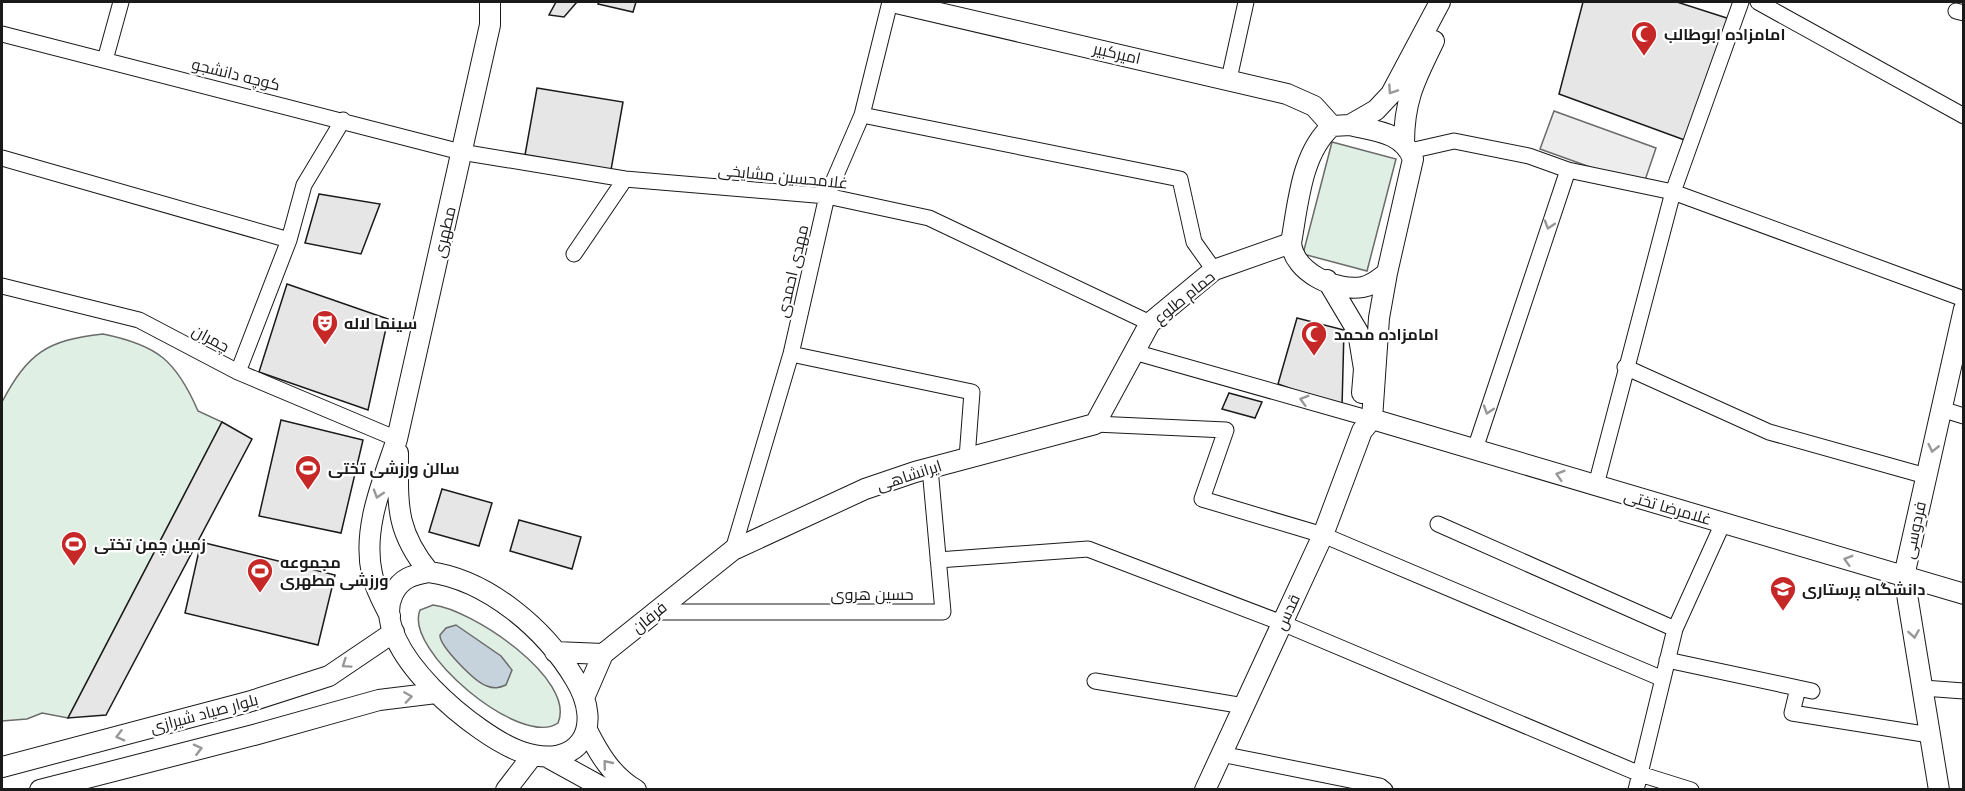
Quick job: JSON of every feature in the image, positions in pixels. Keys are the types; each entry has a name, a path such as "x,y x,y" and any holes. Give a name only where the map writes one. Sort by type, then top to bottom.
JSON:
{"main road":[{"name":"مطهری","path":"490,2 490,25 398,439 376,499 369,550 372,575 392,624 411,662 436,693 484,732 517,750 541,757"},
{"name":"مطهری","path":"490,25 502,2"},
{"name":"امیرکبیر","path":"891,2 1287,94 1314,106 1341,126"},
{"path":"1440,2 1391,94 1376,110 1341,126 1316,143 1308,162 1291,243 1292,255 1298,264 1326,280 1350,287 1363,287 1375,283 1387,273 1412,167 1407,147 1404,114 1414,82 1454,2"},
{"path":"1341,126 1390,134 1407,147"},
{"name":"حمام طلوع","path":"1095,424 1150,323 1214,270 1291,243"},
{"name":"قدس","path":"1205,789 1323,535 1364,422 1387,273"},
{"name":"قدس","path":"1326,280 1358,332 1364,369 1364,422"},
{"name":"فردوسی","path":"1939,789 1904,576 1941,409 1959,346 1964,309"},
{"name":"غلامرضا تختی","path":"1364,422 1475,449 1964,594"},
{"name":"ایرانشاهی","path":"733,550 865,489 930,468 1095,424"},
{"name":"مطهری","path":"398,439 398,503 402,526 411,550 429,572"},
{"name":"فرفان","path":"584,698 603,654 733,550"},
{"path":"392,624 390,600 398,584 413,574 429,572 461,580 494,598 526,623 555,652 576,681 588,714 587,730 580,746 565,756 541,757 506,789"},
{"name":"بلوار صیاد شیرازی","path":"2,767 248,702 329,676 392,624"},
{"path":"555,652 603,654"},
{"name":"بلوار صیاد شیرازی","path":"40,789 254,735 379,700 436,693"},
{"path":"248,702 254,735"},
{"path":"587,730 599,754 621,781 636,789"},
{"path":"541,757 607,789"}],"street":[{"path":"105,60 121,2"},
{"name":"مهدی احمدی","path":"733,550 791,354 827,196 862,115 891,2"},
{"path":"1229,79 1246,2"},
{"path":"1596,485 1625,367 1673,192 1741,2"},
{"path":"1758,2 1786,8 1964,116"},
{"name":"کوچه دانشجو","path":"2,34 461,152"},
{"path":"862,115 1179,179 1194,242 1214,270"},
{"path":"238,372 289,240 304,185 343,120"},
{"path":"1407,147 1454,141 1529,156 1568,170 1673,192 1964,299"},
{"name":"غلامحسین مشایخی","path":"461,152 625,179 827,196 928,218 1150,323"},
{"path":"2,158 289,240"},
{"path":"1475,449 1568,170"},
{"path":"574,254 625,179"},
{"name":"چمران","path":"2,286 139,320 238,372 398,439"},
{"path":"1134,352 1364,422"},
{"path":"791,354 972,392 967,458"},
{"path":"1625,367 1769,432 1926,476"},
{"path":"1941,409 1964,416"},
{"path":"1095,424 1226,430 1202,499 1323,535 1663,679"},
{"name":"حسین هروی","path":"655,612 943,612 930,468"},
{"path":"1636,789 1675,629 1724,523"},
{"path":"1438,524 1675,629"},
{"path":"938,560 1088,549 1282,624 1640,774 1691,789"},
{"path":"1667,660 1805,689 1792,713 1930,735"},
{"path":"1095,681 1244,706"},
{"path":"1923,688 1964,691"},
{"path":"1221,754 1380,786 1385,789"}],"green space":[{"path":"1332,142 1396,159 1367,271 1303,254"},
{"name":"زمین چمن تختی","path":"103,334 138,344 162,358 173,367 198,411 222,422 68,718 42,713 27,719 2,721 2,402 21,372 41,352 67,340"},
{"path":"433,605 450,609 494,632 537,667 552,687 560,705 558,723 541,727 518,722 494,709 469,691 446,670 429,648 420,627 420,610"}],"shaded area":[{"path":"1554,111 1656,148 1643,186 1540,149"},
{"path":"456,625 501,656 512,670 506,685 494,688 482,683 467,671 445,647 440,635 446,628"}],"building":[{"path":"556,2 577,2 564,17 549,15"},
{"path":"599,2 636,2 633,12 598,4"},
{"name":"امامزاده ابوطالب","path":"1583,2 1677,2 1733,20 1690,142 1559,94"},
{"path":"537,88 623,102 611,170 525,155"},
{"path":"319,194 380,204 361,254 305,243"},
{"name":"سینما لاله","path":"287,284 388,319 368,410 259,372"},
{"name":"امامزاده محمد","path":"1297,318 1344,330 1342,407 1278,384"},
{"path":"1229,393 1262,402 1255,418 1222,409"},
{"name":"سالن ورزشی تختی","path":"281,420 363,440 341,533 259,516"},
{"path":"222,422 252,439 106,715 68,718"},
{"path":"442,489 492,503 479,546 429,532"},
{"path":"519,520 581,537 572,569 510,551"},
{"name":"مجموعه ورزشی مطهری","path":"201,542 335,575 318,645 185,613"}],"place":[{"name":"امامزاده ابوطالب","path":"1644,57"},
{"name":"سینما لاله","path":"325,346"},
{"name":"امامزاده محمد","path":"1314,357"},
{"name":"سالن ورزشی تختی","path":"308,491"},
{"name":"زمین چمن تختی","path":"74,567"},
{"name":"مجموعه ورزشی مطهری","path":"260,594"},
{"name":"دانشگاه پرستاری","path":"1783,612"}]}
